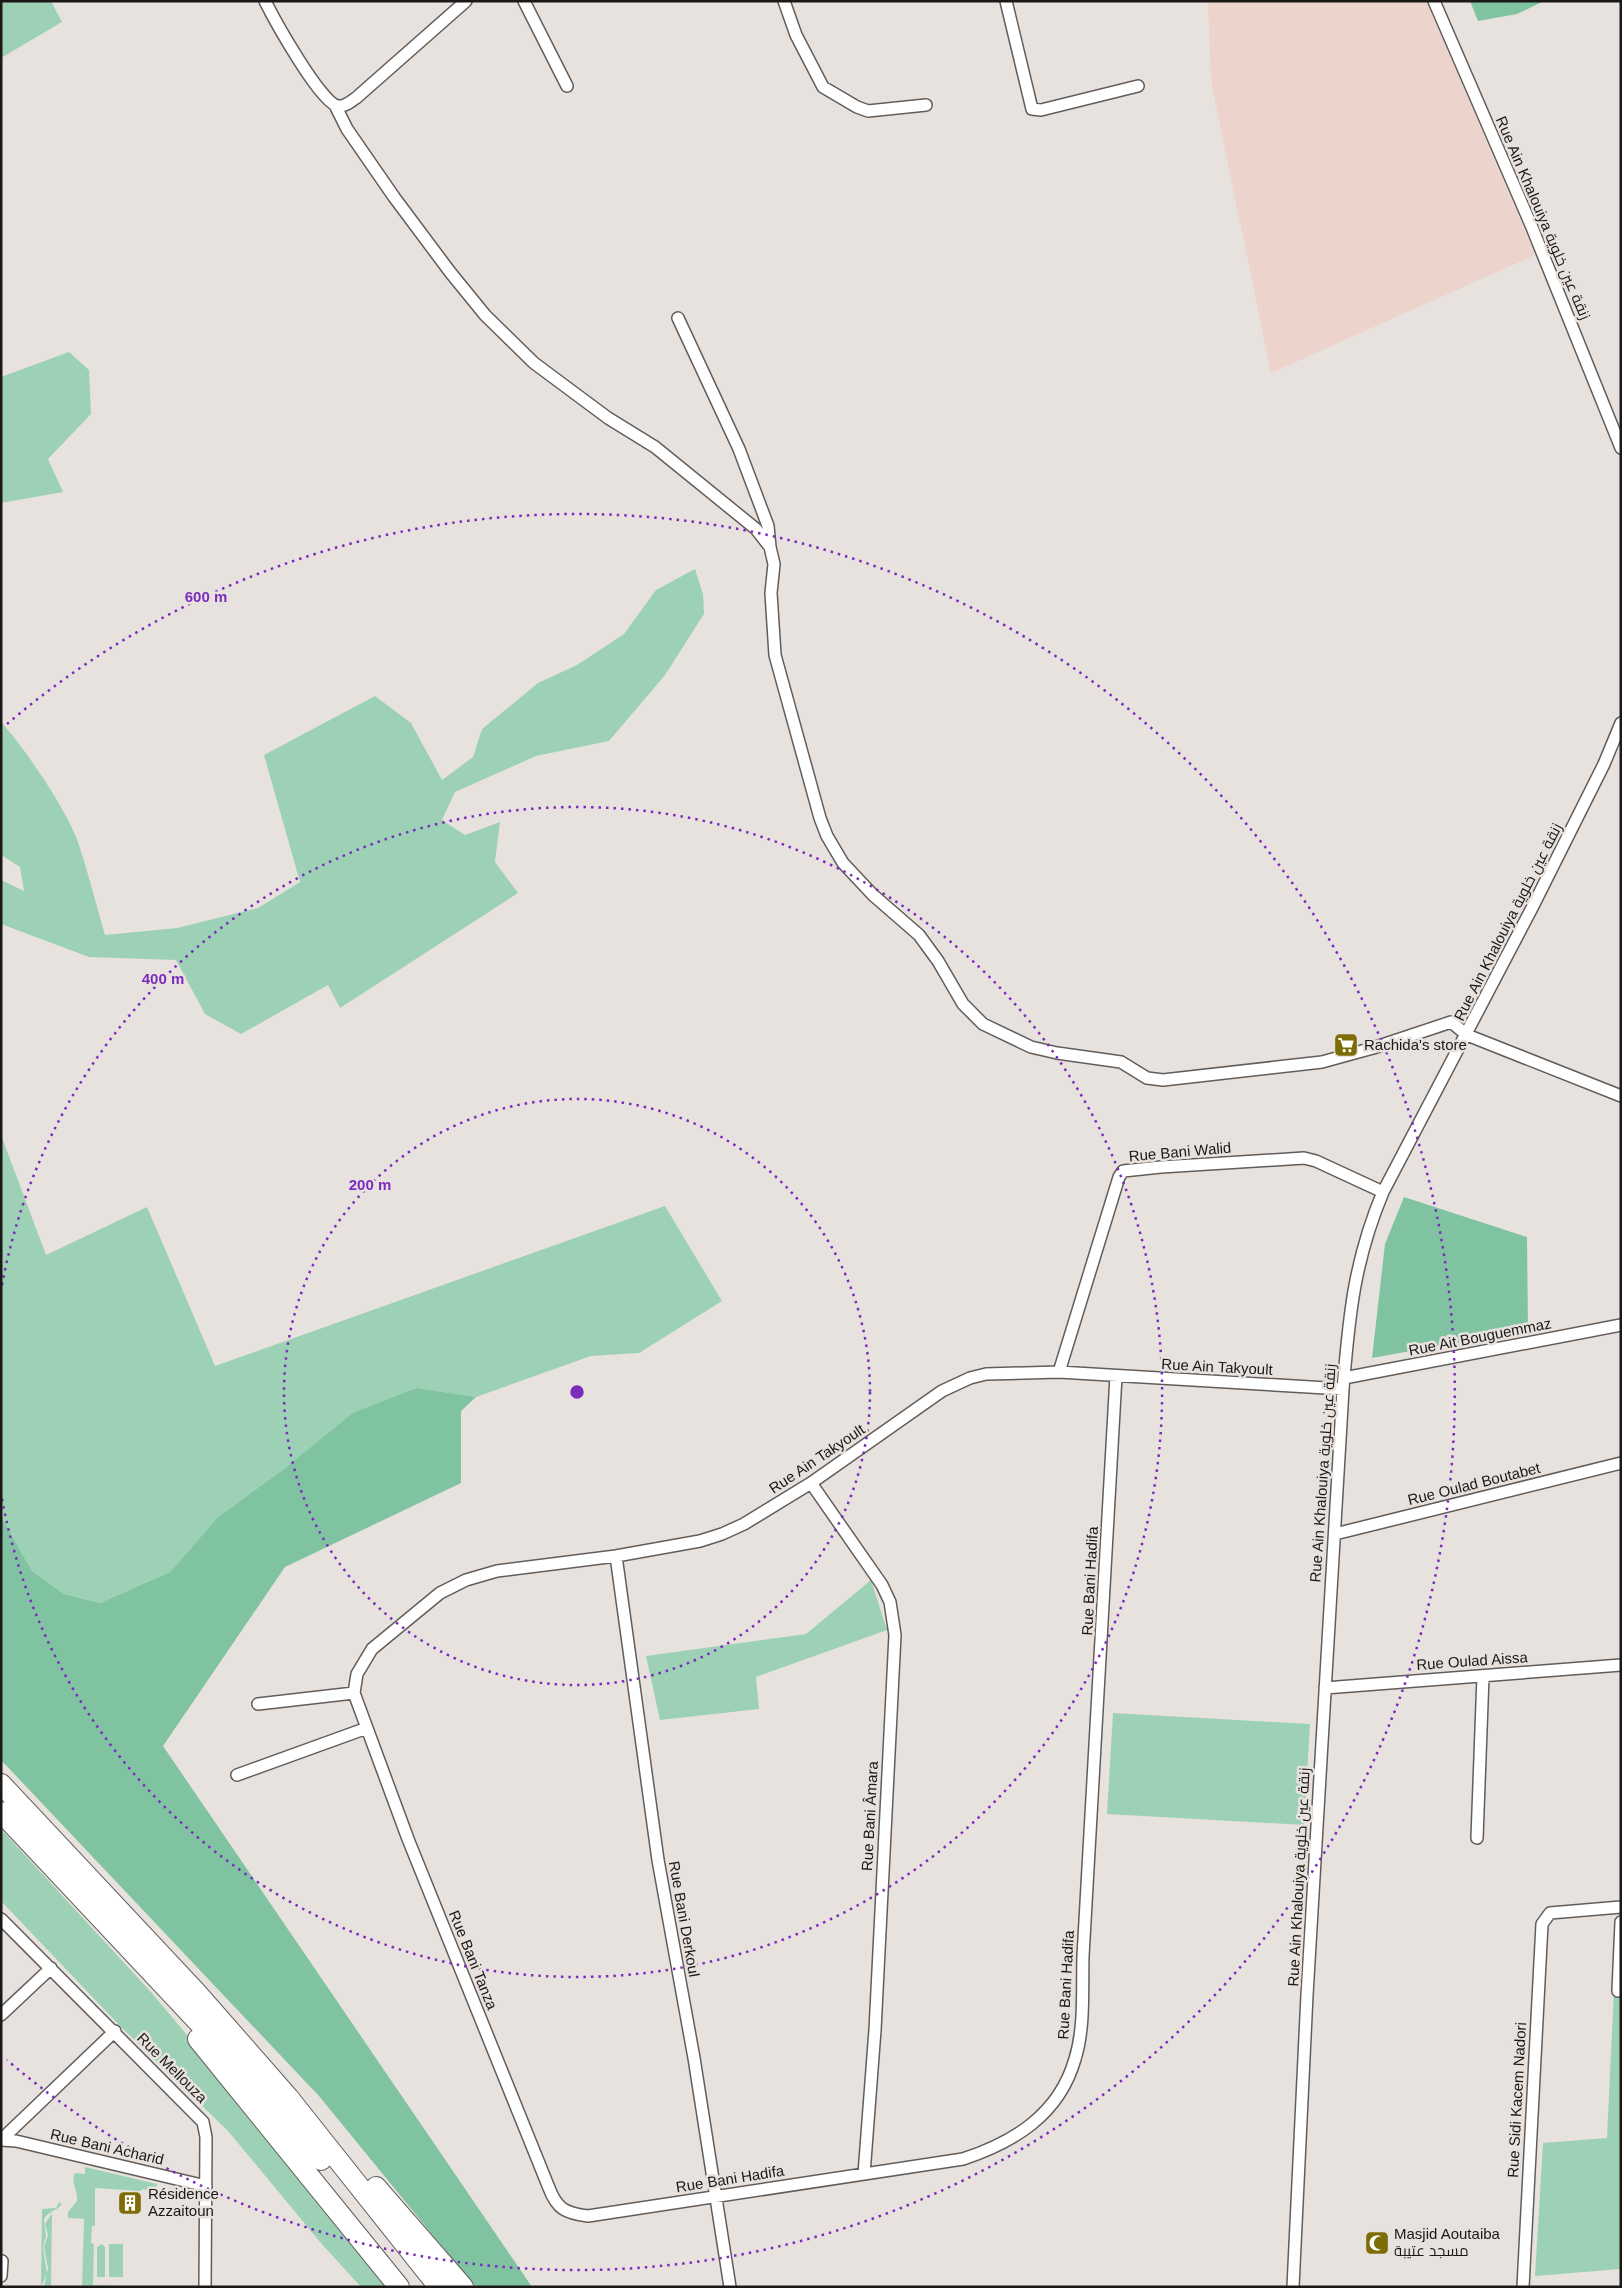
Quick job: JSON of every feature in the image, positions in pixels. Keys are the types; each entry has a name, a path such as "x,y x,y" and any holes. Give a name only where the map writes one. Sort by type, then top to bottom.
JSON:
{"highway":[{"path":"1,1784 196,1992 288,2097 439,2287"},
{"path":"1,1812 233,2058 324,2164 423,2287"},
{"path":"100,1917 122,1950 252,2105 399,2287"},
{"path":"288,2097 330,2133 463,2287"}],"street":[{"path":"265,1 295,54 311,78 335,105 347,130 394,197 450,272 485,314 534,363 608,418 655,447 756,529 770,547"},
{"path":"335,105 345,105 356,98 466,1"},
{"path":"524,1 566,86"},
{"path":"784,1 796,35 824,87 857,107 868,111 926,105"},
{"path":"1006,1 1032,109 1041,110 1138,86"},
{"name":"Rue Ain Khalouiya زنقة عين خلوية","path":"1434,1 1531,225 1621,448"},
{"path":"678,318 739,448 768,526 774,564 771,593 776,655 788,708 828,836 843,863 873,895 919,935 931,949 963,1004 983,1024 1031,1047 1057,1054 1121,1062 1147,1078 1163,1080 1322,1062 1373,1048 1450,1022 1467,1035 1621,1096"},
{"name":"Rue Ain Khalouiya زنقة عين خلوية","path":"1293,2287 1325,1688 1344,1384 1352,1295 1360,1254 1368,1226 1383,1192 1467,1035 1604,764 1621,723"},
{"name":"Rue Bani Walid","path":"1059,1372 1119,1177 1123,1172 1161,1167 1304,1158 1316,1161 1383,1192"},
{"name":"Rue Ait Bouguemmaz","path":"1344,1384 1621,1325"},
{"name":"Rue Ain Takyoult","path":"354,1693 357,1674 372,1649 440,1593 466,1580 498,1572 616,1556 722,1534 744,1524 811,1482 942,1391 970,1378 986,1374 1059,1372 1116,1376 1344,1384"},
{"name":"Rue Bani Hadifa","path":"588,2216 963,2159 990,2150 1012,2139 1032,2124 1052,2104 1066,2083 1076,2059 1081,2028 1083,1947 1116,1376"},
{"name":"Rue Oulad Boutabet","path":"1335,1534 1621,1463"},
{"name":"Rue Bani Âmara","path":"811,1482 882,1585 890,1602 895,1635 875,2030 864,2174"},
{"name":"Rue Bani Derkoul","path":"616,1556 658,1860 717,2196 730,2287"},
{"name":"Rue Oulad Aissa","path":"1325,1688 1621,1665"},
{"path":"1477,1838 1483,1676"},
{"path":"258,1704 354,1693"},
{"name":"Rue Bani Tanza","path":"354,1693 408,1839 554,2202 563,2210 573,2214 588,2216"},
{"path":"237,1775 367,1728"},
{"name":"Rue Sidi Kacem Nadori","path":"1523,2287 1542,1924 1550,1913 1621,1907"},
{"name":"Rue Mellouza","path":"1,1919 203,2122 206,2137 205,2287"},
{"path":"1618,1991 1621,1922"},
{"path":"1,2015 51,1968"},
{"path":"1,2140 114,2031"},
{"name":"Rue Bani Acharid","path":"1,2140 16,2141 206,2186"},
{"path":"1,2276 2,2261"}],"shaded area":[{"path":"1208,1 1426,1 1535,255 1271,373 1211,81"}],"green space":[{"path":"1,1 51,1 62,22 1,58"},
{"path":"1470,1 1544,1 1517,14 1478,21"},
{"path":"69,352 89,370 91,414 48,459 63,492 1,503 1,377"},
{"path":"695,569 703,594 704,614 665,675 609,741 536,756 455,792 442,820 465,835 500,822 495,862 518,893 340,1008 328,985 241,1034 205,1014 176,960 89,957 1,924 1,880 24,891 20,867 1,855 1,722 44,779 72,828 82,853 105,935 177,928 258,908 300,882 264,755 375,696 411,723 442,780 473,757 482,729 538,683 577,665 624,634 656,590"},
{"path":"1,1135 46,1255 147,1207 215,1366 665,1206 722,1301 639,1353 591,1356 476,1397 417,1388 284,1469 218,1517 170,1572 100,1603 64,1594 32,1571 1,1516"},
{"path":"1404,1197 1527,1237 1528,1330 1372,1358 1385,1244"},
{"path":"417,1388 476,1397 461,1411 461,1483 285,1567 163,1746 532,2287 475,2287 319,2096 1,1760 1,1516 32,1571 64,1594 100,1603 170,1572 218,1517 284,1469 353,1413"},
{"path":"871,1580 887,1630 756,1677 759,1709 660,1720 646,1656 806,1634"},
{"path":"1113,1713 1310,1724 1304,1825 1107,1814"},
{"path":"1,1829 150,1991 249,2109 388,2287 361,2287 320,2242 228,2131 121,2027 1,1901"},
{"path":"1614,1990 1621,1990 1621,2269 1535,2276 1543,2143 1607,2138"},
{"path":"85,2167 157,2184 156,2193 143,2189 141,2191 95,2188 95,2226 92,2226 91,2243 94,2244 93,2285 159,2287 82,2287 84,2219 68,2218 68,2212 77,2201 73,2180 75,2173 85,2174"},
{"path":"59,2202 62,2204 48,2214 44,2220 46,2236 43,2247 47,2274 41,2287 42,2209 56,2208"},
{"path":"52,2213 51,2287 44,2287 48,2268 44,2247 48,2235 45,2224"},
{"path":"102,2244 105,2247 105,2277 97,2277 97,2247"},
{"path":"109,2244 123,2244 123,2277 109,2277"}],"place":[{"name":"Rachida's store","path":"1346,1045"},
{"name":"Résidence Azzaitoun","path":"130,2203"},
{"name":"Masjid Aoutaiba مسجد عتيبة","path":"1377,2243"}]}
